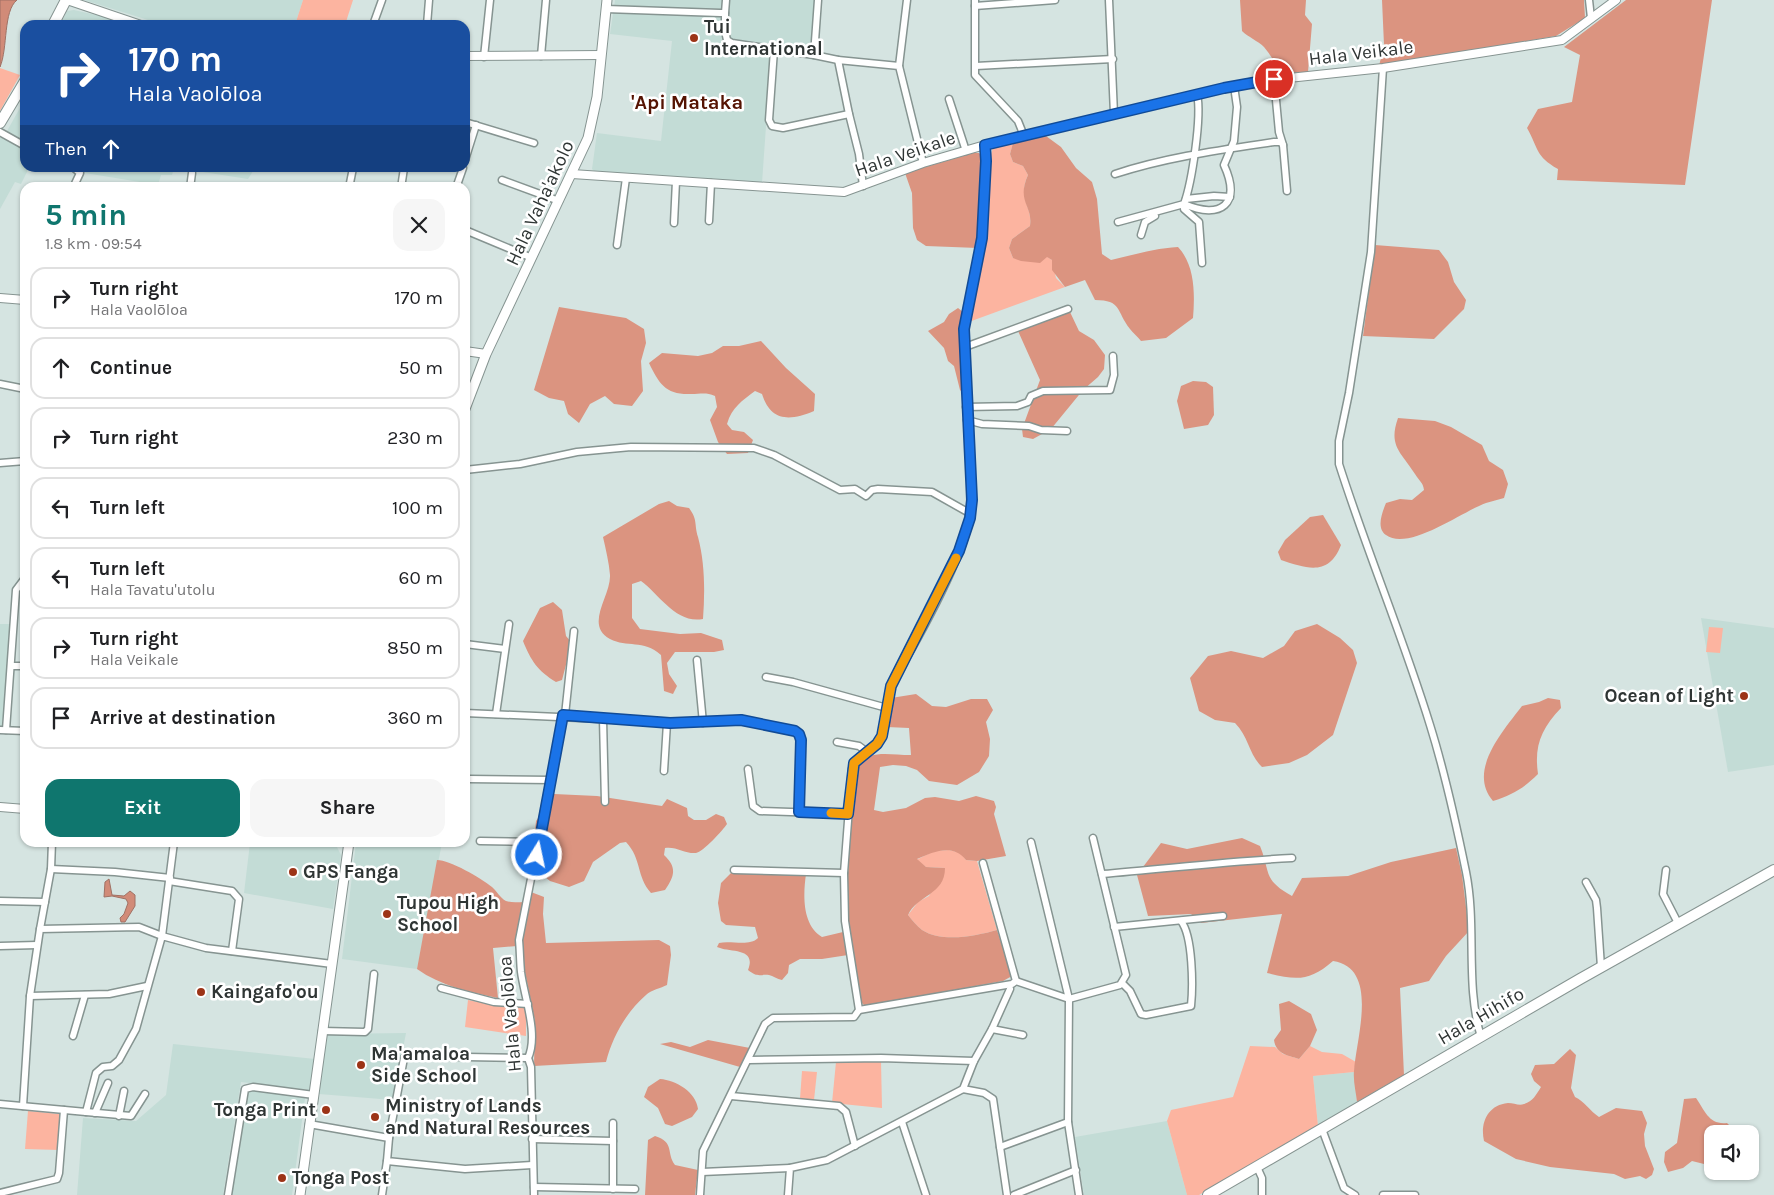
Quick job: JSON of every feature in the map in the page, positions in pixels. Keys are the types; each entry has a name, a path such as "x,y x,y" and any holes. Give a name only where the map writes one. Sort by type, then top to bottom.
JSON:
{"main road":[{"path":"56,20 66,0"},
{"name":"Hala Vaha'akolo","path":"470,396 486,354 572,174 594,120 606,4"},
{"path":"0,123 20,91"},
{"path":"300,1195 347,847"},
{"name":"Hala Hihifo","path":"1208,1195 1600,967 1774,870"}],"street":[{"path":"66,0 113,20"},
{"path":"374,20 382,0"},
{"path":"427,20 429,0"},
{"path":"484,57 490,0"},
{"path":"542,56 546,0"},
{"path":"726,0 725,31 727,40 774,50 838,60 898,66"},
{"path":"814,55 818,0"},
{"path":"907,0 898,66 923,162"},
{"path":"1024,136 1018,121 975,75 975,3 1055,0"},
{"path":"1109,0 1114,114"},
{"path":"1589,0 1591,18"},
{"name":"Hala Veikale","path":"572,174 844,192 923,162 985,145 1234,86 1274,79 1382,68 1562,40 1616,0"},
{"path":"606,4 725,13"},
{"path":"774,50 769,120 772,126 783,128 848,114"},
{"path":"470,56 601,55"},
{"path":"976,66 1112,59"},
{"path":"838,60 848,114 859,154 863,186"},
{"path":"1382,68 1371,252 1349,393 1339,441 1339,464 1430,725 1444,778 1466,872 1471,905 1475,1010 1481,1037"},
{"path":"1274,79 1287,191"},
{"path":"1185,202 1198,211 1226,206 1230,197 1230,179 1224,166 1226,158 1232,149 1237,106 1234,86"},
{"path":"1197,94 1199,106 1184,209 1199,222 1202,264"},
{"path":"950,98 966,151"},
{"path":"470,123 534,143"},
{"path":"470,144 476,125"},
{"path":"0,132 20,143"},
{"path":"1115,174 1152,162 1274,142 1281,142 1283,145"},
{"path":"700,1195 703,1151 765,1024 773,1018 854,1017 859,1010 845,921 844,872 854,763 882,736 891,686 959,551 971,514 964,318 982,238 986,161 985,145"},
{"path":"191,182 192,173"},
{"path":"617,245 626,178"},
{"path":"502,180 559,201"},
{"path":"674,223 676,181"},
{"path":"709,221 711,183"},
{"path":"1118,222 1163,211 1185,202 1214,196 1230,197"},
{"path":"1141,235 1145,222 1163,211"},
{"path":"470,232 532,258"},
{"path":"0,298 20,300"},
{"path":"965,346 1068,309"},
{"path":"470,352 486,354"},
{"path":"966,407 1017,406 1028,402 1031,396 1043,392 1110,390 1114,374 1113,356"},
{"path":"0,384 20,389"},
{"path":"967,420 982,424 1029,426 1041,430 1067,432"},
{"path":"470,469 520,464 577,452 622,448 754,448 774,455 840,490 855,489 866,496 872,490 878,489 932,492 971,514"},
{"path":"0,463 20,461"},
{"path":"20,585 16,590 3,730 20,731"},
{"path":"496,714 509,624"},
{"name":"Hala Vaolōloa","path":"534,1195 531,1067 528,1058 531,1051 528,1004 521,973 519,940 564,715 574,630"},
{"path":"470,645 505,649"},
{"path":"697,660 703,723"},
{"path":"10,666 20,666"},
{"path":"766,677 793,682 886,708"},
{"path":"470,713 564,715 667,723 741,720 799,734 799,812"},
{"path":"603,719 605,802"},
{"path":"664,771 667,723"},
{"path":"837,742 859,746 866,752"},
{"path":"748,769 753,806 760,811 848,814"},
{"path":"470,779 550,780"},
{"path":"0,807 20,809"},
{"path":"859,1010 1011,985 1069,999 1122,983 1126,976 1093,838"},
{"path":"480,840 539,842"},
{"path":"1031,842 1069,999 1068,1122 1079,1195"},
{"path":"23,1106 30,996 44,902 51,869 52,847"},
{"path":"86,1112 96,1073 103,1067 112,1066 119,1060 136,1029 162,936 173,847"},
{"path":"1102,874 1176,869 1222,862 1292,858"},
{"path":"963,1089 974,1061 992,1030 1011,985 1017,978 983,863"},
{"path":"51,869 150,874 169,880 232,891 237,894 239,899 232,951"},
{"path":"734,870 844,872"},
{"path":"1666,870 1663,894 1678,923"},
{"path":"1586,882 1597,908 1600,967"},
{"path":"0,901 44,902"},
{"path":"1114,927 1223,916"},
{"path":"1122,983 1130,991 1141,1014 1146,1015 1191,1006 1189,950 1184,926 1181,921"},
{"path":"40,929 139,927 198,947 332,964"},
{"path":"0,946 37,945"},
{"path":"322,1031 365,1032 368,1029 374,974"},
{"path":"30,996 109,994 147,986"},
{"path":"441,988 494,1002 528,1004"},
{"path":"73,1036 85,994"},
{"path":"992,1030 1023,1035"},
{"path":"382,1195 388,1138 404,1058 408,1056 528,1058"},
{"path":"749,1060 881,1058 974,1061"},
{"path":"95,1113 108,1083"},
{"path":"228,1195 245,1089 253,1087 314,1095"},
{"path":"702,1172 790,1168 827,1160 963,1089 984,1093 993,1099 1007,1195"},
{"path":"119,1116 124,1091"},
{"path":"0,1104 131,1116 135,1113 145,1094"},
{"path":"731,1096 839,1106 846,1112 855,1146"},
{"path":"0,1193 56,1179 59,1173 64,1110"},
{"path":"902,1122 925,1195"},
{"path":"1000,1146 1068,1122"},
{"path":"613,1123 613,1189"},
{"path":"309,1124 388,1138"},
{"path":"1322,1129 1344,1188 1355,1195"},
{"path":"532,1139 613,1141"},
{"path":"387,1161 466,1169 532,1165"},
{"path":"1256,1167 1262,1178 1262,1195"},
{"path":"788,1195 790,1168"},
{"path":"1014,1195 1076,1170"},
{"path":"534,1187 635,1189"},
{"path":"1384,1195 1415,1195"}],"shaded area":[{"path":"0,0 17,0 10,12 0,67"},
{"path":"84,0 303,0 297,20 148,20"},
{"path":"303,0 353,0 347,20 297,20"},
{"path":"615,0 822,0 818,58 771,55 762,183 595,172 592,169 597,133 661,141 672,41 610,34"},
{"path":"1240,0 1306,0 1305,15 1312,24 1308,72 1286,73 1278,70 1264,47 1242,31"},
{"path":"1382,0 1584,0 1585,18 1556,36 1379,66 1384,45"},
{"path":"1626,0 1712,0 1685,185 1557,180 1558,169 1541,156 1527,128 1538,109 1572,102 1580,55 1564,47"},
{"path":"74,10 114,20 62,20 67,11"},
{"path":"0,68 20,75 0,111"},
{"path":"20,108 20,138 7,131"},
{"path":"3,136 20,145 20,172 27,172 22,182 20,184 15,182 0,209 0,138"},
{"path":"1046,136 1061,147 1076,168 1092,182 1097,199 1102,254 1111,260 1153,250 1178,247 1184,254 1193,280 1193,318 1166,338 1141,341 1130,329 1114,304 1095,300 1085,280 1065,287 1052,270 1052,260 1047,257 1040,263 1013,258 1009,248 1012,239 1030,226 1030,219 1024,197 1028,175 1023,166 1013,162 1010,154 1013,143"},
{"path":"1013,143 1010,154 1013,162 1023,166 1028,175 1024,190 1030,226 1012,239 1009,248 1013,258 1046,256 1052,260 1056,278 1065,287 966,323 983,257 988,212 990,157 993,148"},
{"path":"973,153 979,153 984,159 978,248 926,246 917,240 913,228 912,193 905,173"},
{"path":"173,172 172,175 161,175 159,182 140,182 85,173"},
{"path":"203,172 252,172 248,179"},
{"path":"1375,245 1439,250 1448,262 1454,282 1466,300 1464,309 1434,339 1363,336"},
{"path":"559,307 626,318 644,329 646,343 641,361 643,391 632,406 614,404 605,396 590,404 579,423 568,414 564,401 549,398 534,390"},
{"path":"958,308 963,312 960,327 963,393 960,390 954,366 948,361 944,348 928,331 944,322 949,314"},
{"path":"1070,312 1079,331 1094,340 1105,355 1104,369 1083,390 1051,429 1033,439 1023,437 1022,429 1040,380 1018,331"},
{"path":"761,341 786,368 815,394 814,411 797,417 782,417 771,410 762,394 755,391 735,409 727,424 732,430 744,432 753,440 748,453 727,454 718,442 710,420 717,407 715,396 682,394 669,390 656,377 649,363 662,353 698,356 712,353 723,346 739,346"},
{"path":"1193,381 1206,382 1213,387 1214,415 1208,425 1184,429 1177,401 1181,386"},
{"path":"1398,418 1435,421 1451,427 1482,445 1489,461 1503,470 1508,484 1504,498 1476,507 1421,534 1396,539 1386,535 1381,528 1381,524 1386,503 1400,499 1412,500 1424,490 1422,483 1401,454 1395,442 1394,435"},
{"path":"669,501 677,506 689,508 695,519 703,567 703,619 693,619 677,613 641,581 632,584 632,618 640,629 680,634 701,633 722,640 724,650 714,652 675,652 667,663 669,674 677,686 673,694 664,691 661,655 648,647 616,642 603,633 599,626 599,618 610,575 603,537 659,504"},
{"path":"1323,515 1341,545 1330,562 1317,568 1300,566 1281,560 1278,552 1285,540 1310,517"},
{"path":"553,602 562,610 566,636 576,648 567,661 562,680 556,682 544,674 536,665 523,641 540,608"},
{"name":"Ocean of Light","path":"1701,618 1774,628 1774,765 1728,772"},
{"path":"0,624 11,624 2,727 0,727"},
{"path":"1317,624 1340,638 1353,650 1357,663 1333,735 1307,755 1289,763 1262,767 1254,757 1240,728 1235,723 1215,720 1199,711 1190,678 1208,656 1231,651 1263,658 1284,646 1295,631"},
{"path":"1709,627 1723,628 1720,653 1706,652"},
{"path":"916,694 932,706 946,707 971,699 987,699 993,710 986,722 990,739 989,756 979,772 957,785 929,781 917,770 906,766 880,767 874,810 883,812 906,808 925,798 935,797 959,801 976,796 994,801 996,807 994,814 1006,856 977,861 966,860 955,852 943,850 917,859 926,867 945,868 944,877 936,889 912,908 908,915 922,930 939,936 969,936 997,930 1012,976 1003,981 865,1006 860,1001 848,920 848,873 855,769 860,762 872,755 911,755 909,728 887,727 891,698"},
{"path":"1548,698 1560,700 1561,708 1548,723 1540,738 1537,755 1538,774 1517,790 1493,801 1486,789 1484,777 1486,764 1491,752 1506,727 1522,706"},
{"path":"554,794 597,796 662,806 667,799 687,808 688,816 694,820 706,820 716,814 724,817 727,824 699,852 665,848 664,855 673,868 673,876 665,890 651,893 646,887 635,855 626,842 620,843 593,862 584,881 569,887 550,881 532,859 536,821"},
{"path":"1242,838 1260,846 1272,880 1282,890 1292,896 1302,878 1348,876 1391,862 1456,848 1462,875 1469,931 1446,956 1429,981 1400,988 1404,1075 1357,1102 1354,1075 1361,1024 1361,990 1356,977 1347,966 1333,961 1317,973 1302,978 1267,973 1282,914 1201,923 1191,914 1148,916 1137,875 1161,843 1187,849"},
{"name":"GPS Fanga","path":"250,847 337,847 341,855 333,909 244,893"},
{"name":"Tupou High School","path":"356,847 441,847 417,969 342,959"},
{"path":"949,850 961,853 966,860 977,861 997,930 969,936 939,936 922,930 908,915 918,902 929,896 945,868 926,867 916,860 934,851"},
{"path":"437,860 450,863 473,875 492,887 506,901 525,902 531,892 544,897 543,914 546,943 659,940 670,946 671,955 667,985 648,993 632,1009 616,1035 606,1062 534,1066 535,1021 525,972 519,969 517,946 493,948 498,998 466,991 446,984 417,969"},
{"path":"732,872 806,874 804,900 807,917 811,925 815,932 822,937 843,932 848,955 822,959 800,959 789,965 788,973 782,980 769,975 757,975 748,970 750,963 746,954 717,947 719,943 745,943 758,938 755,927 726,925 721,921 718,903 721,883"},
{"path":"109,879 112,895 124,896 130,891 135,895 135,906 125,922 121,922 120,918 124,914 128,903 126,899 112,896 104,897 105,882"},
{"path":"468,1000 492,1005 523,1006 526,1010 526,1036 465,1027"},
{"path":"1289,1001 1311,1014 1317,1030 1310,1046 1299,1059 1280,1051 1275,1045 1274,1040 1281,1030 1279,1004"},
{"name":"Ma'amaloa Side School","path":"406,1033 393,1100 319,1094 327,1034"},
{"path":"708,1040 750,1048 740,1067 660,1044 671,1042 690,1047"},
{"path":"173,1044 315,1059 310,1090 241,1082 223,1195 77,1195 83,1118 136,1121 166,1095"},
{"path":"1250,1046 1275,1047 1283,1054 1299,1059 1310,1046 1322,1052 1342,1054 1356,1062 1354,1072 1313,1076 1318,1126 1199,1195 1187,1195 1167,1121 1171,1110 1233,1097"},
{"path":"1570,1049 1576,1055 1571,1088 1575,1097 1599,1117 1616,1108 1642,1111 1647,1123 1644,1134 1645,1146 1654,1169 1652,1175 1646,1179 1640,1176 1625,1179 1614,1174 1550,1167 1516,1159 1484,1141 1484,1122 1490,1111 1495,1107 1508,1103 1522,1105 1530,1101 1541,1087 1534,1081 1531,1074 1535,1065 1554,1064"},
{"path":"881,1061 882,1108 832,1103 836,1062"},
{"path":"802,1071 817,1072 814,1100 800,1099"},
{"path":"1354,1072 1357,1102 1318,1126 1313,1076"},
{"path":"660,1079 679,1084 689,1092 698,1109 692,1117 672,1126 665,1124 658,1108 644,1097 648,1087"},
{"path":"252,1090 305,1098 292,1195 231,1195 247,1093"},
{"path":"1696,1098 1708,1116 1716,1122 1729,1125 1704,1125 1704,1164 1692,1161 1683,1168 1668,1172 1664,1162 1665,1152 1677,1143 1684,1099"},
{"path":"28,1111 59,1114 61,1118 59,1150 25,1149"},
{"path":"1167,1121 1187,1195 1084,1195 1075,1137"},
{"path":"655,1136 661,1138 668,1145 672,1161 675,1165 698,1170 695,1195 645,1195 648,1140"}],"slow traffic":[{"path":"831,813 848,814 854,763 877,744 882,736 891,686 912,649 956,558"}],"place":[{"name":"Tui International","path":"694,38"},
{"name":"Ocean of Light","path":"1744,696"},
{"name":"GPS Fanga","path":"293,872"},
{"name":"Tupou High School","path":"387,914"},
{"name":"Kaingafo'ou","path":"201,992"},
{"name":"Ma'amaloa Side School","path":"361,1065"},
{"name":"Tonga Print","path":"326,1110"},
{"name":"Ministry of Lands and Natural Resources","path":"375,1117"},
{"name":"Tonga Post","path":"282,1178"}],"district":[{"name":"'Api Mataka","path":"687,102"}],"route":[{"path":"537,855 563,715 670,723 720,723 741,720 795,731 799,734 801,740 799,812 848,814 854,763 877,744 882,736 891,686 912,649 959,551 967,532 972,509 965,388 964,318 982,238 986,161 985,145 1224,88 1274,79"}]}
